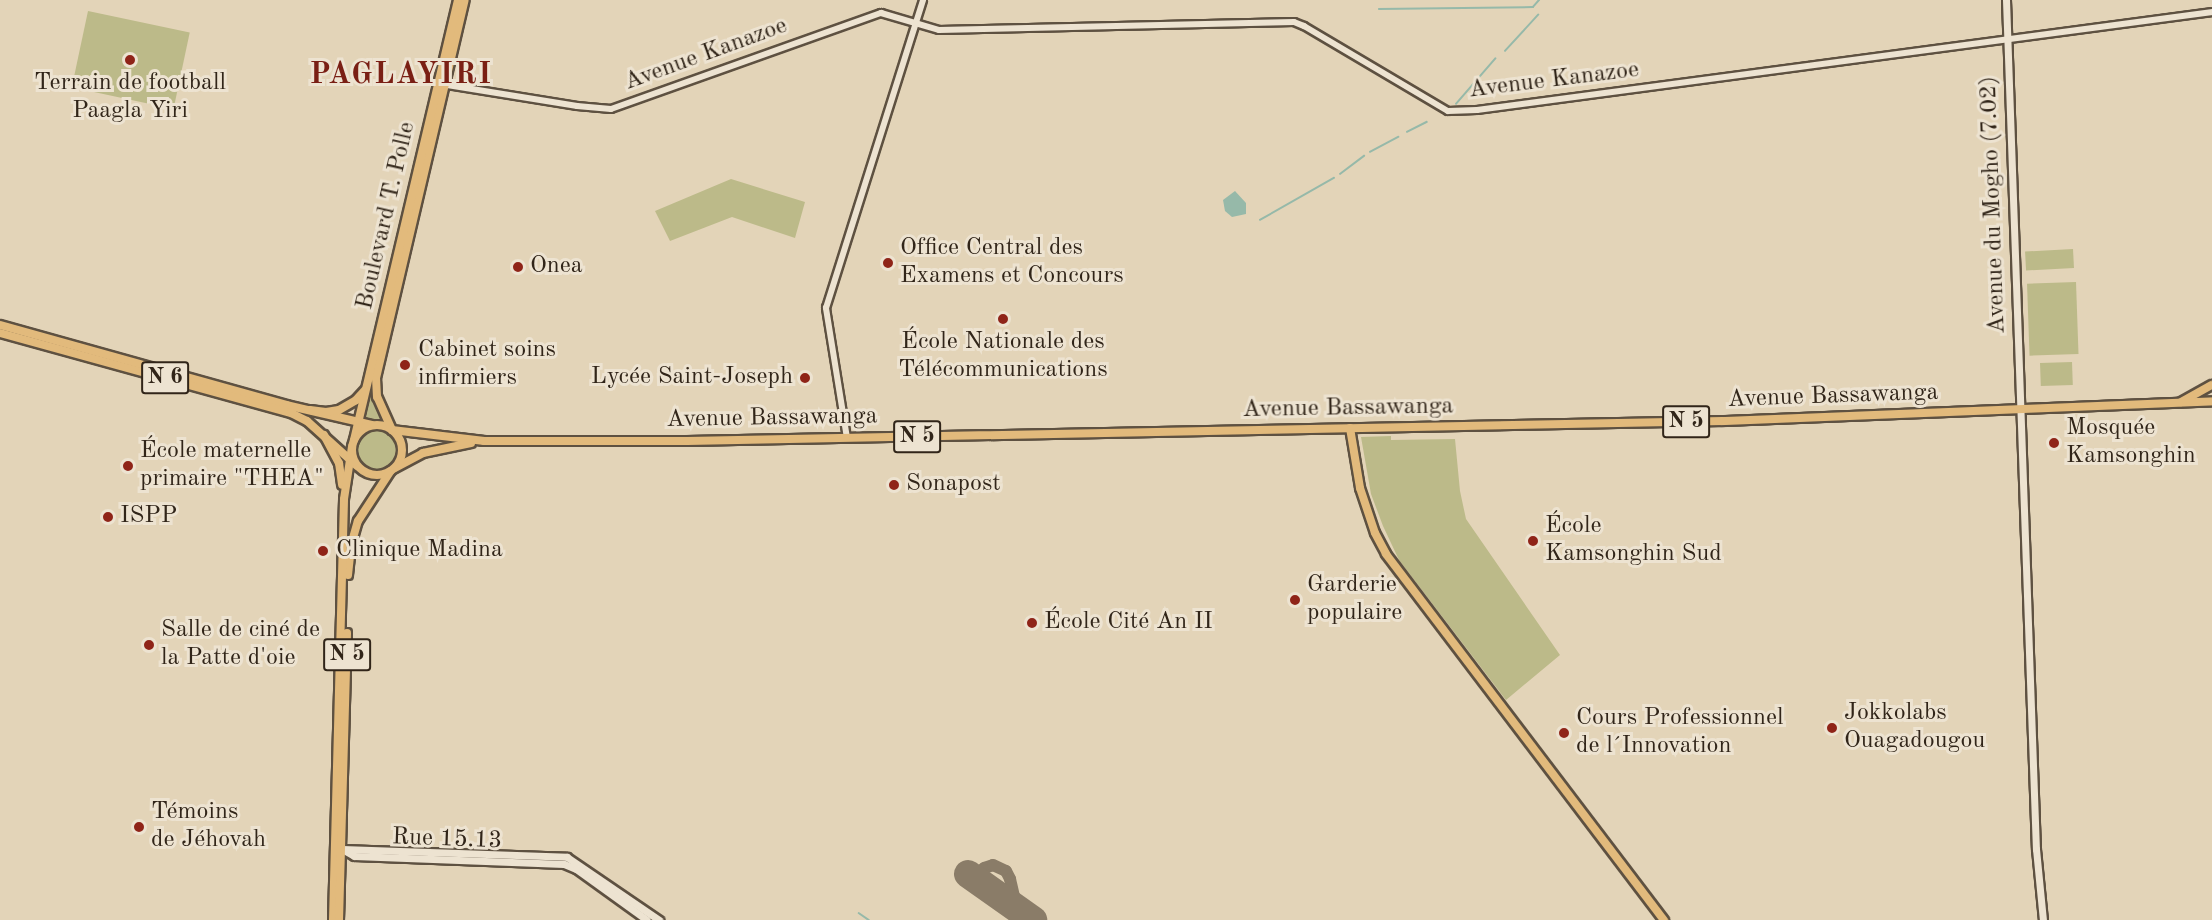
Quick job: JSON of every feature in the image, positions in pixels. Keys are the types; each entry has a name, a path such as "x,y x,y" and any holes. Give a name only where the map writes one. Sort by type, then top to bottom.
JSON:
{"highway":[{"name":"Boulevard T. Polle","path":"392,430 377,397 375,378 458,0"},
{"name":"Boulevard T. Polle","path":"353,443 441,84 465,0"},
{"name":"N 5","path":"2178,404 2212,385"},
{"name":"N 6","path":"310,410 326,412 339,410 356,400 367,387"},
{"name":"Avenue Bassawanga","path":"392,430 484,441 847,438 1734,420 2212,401"},
{"name":"N 5","path":"339,920 352,538 363,510 400,460 402,450 399,438 392,430 384,426 372,425"},
{"path":"372,425 362,429 353,443 357,466 374,475 391,471"},
{"name":"N 5","path":"324,435 339,463 344,499"},
{"name":"Avenue Bassawanga","path":"391,471 431,451 484,441"},
{"name":"N 5","path":"333,920 344,499 347,468 353,443"},
{"name":"N 5","path":"339,463 347,468"}],"main road":[{"name":"Avenue du Mogho (7.02)","path":"2006,0 2039,890 2043,920"},
{"name":"N 6","path":"0,325 372,425"},
{"name":"N 6","path":"0,333 291,413 324,435 357,466"},
{"path":"1350,428 1360,488 1371,522 1386,554 1664,920"},
{"path":"335,840 342,849"},
{"name":"Rue 15.13","path":"342,849 354,856 553,859"},
{"path":"553,859 573,859 659,920"},
{"path":"553,859 576,869 647,920"}],"street":[{"path":"847,438 826,308 924,0"},
{"name":"Avenue Kanazoe","path":"441,84 577,106 611,109 881,13 930,30 1294,22 1448,111 1501,108 2212,12"}],"shaded area":[{"name":"Terrain de football Paagla Yiri","path":"88,11 190,33 174,109 72,87"},
{"path":"731,179 805,202 795,238 732,217 670,241 655,211"},
{"path":"1235,191 1246,203 1246,214 1232,217 1225,211 1223,200"},
{"path":"2073,249 2074,268 2026,270 2025,252"},
{"path":"2076,282 2079,354 2030,356 2027,284"},
{"path":"2072,362 2073,385 2041,386 2040,363"},
{"path":"371,386 376,403 387,424 364,420"},
{"path":"377,427 393,434 400,450 393,466 377,473 361,466 354,450 361,434"},
{"path":"1391,436 1391,440 1455,439 1460,491 1466,519 1560,655 1506,700 1399,560 1383,526 1371,494 1361,437"}],"waterway":[{"path":"1379,9 1533,7 1539,0"},
{"path":"1505,51 1538,15"},
{"path":"1456,104 1495,59"},
{"path":"1407,132 1427,122"},
{"path":"1370,152 1398,137"},
{"path":"1340,174 1364,156"},
{"path":"1260,220 1334,178"},
{"path":"859,913 869,920"}],"taxiway":[{"path":"1004,899 993,900 981,891 978,881 984,868 993,865 1006,871 1014,897 1026,915"}],"runway":[{"path":"968,874 1033,920"}],"place":[{"name":"Terrain de football Paagla Yiri","path":"130,60"},
{"name":"Office Central des Examens et Concours","path":"888,263"},
{"name":"Onea","path":"518,267"},
{"name":"École Nationale des Télécommunications","path":"1003,319"},
{"name":"Cabinet soins infirmiers","path":"405,365"},
{"name":"Lycée Saint-Joseph","path":"805,378"},
{"name":"Mosquée Kamsonghin","path":"2054,443"},
{"name":"École maternelle primaire \"THEA\"","path":"128,466"},
{"name":"Sonapost","path":"894,485"},
{"name":"ISPP","path":"108,517"},
{"name":"École Kamsonghin Sud","path":"1533,541"},
{"name":"Clinique Madina","path":"323,551"},
{"name":"Garderie populaire","path":"1295,600"},
{"name":"École Cité An II","path":"1032,623"},
{"name":"Salle de ciné de la Patte d'oie","path":"149,645"},
{"name":"Jokkolabs Ouagadougou","path":"1832,728"},
{"name":"Cours Professionnel de l´Innovation","path":"1564,733"},
{"name":"Témoins de Jéhovah","path":"139,827"}],"district":[{"name":"PAGLAYIRI","path":"401,75"}]}
